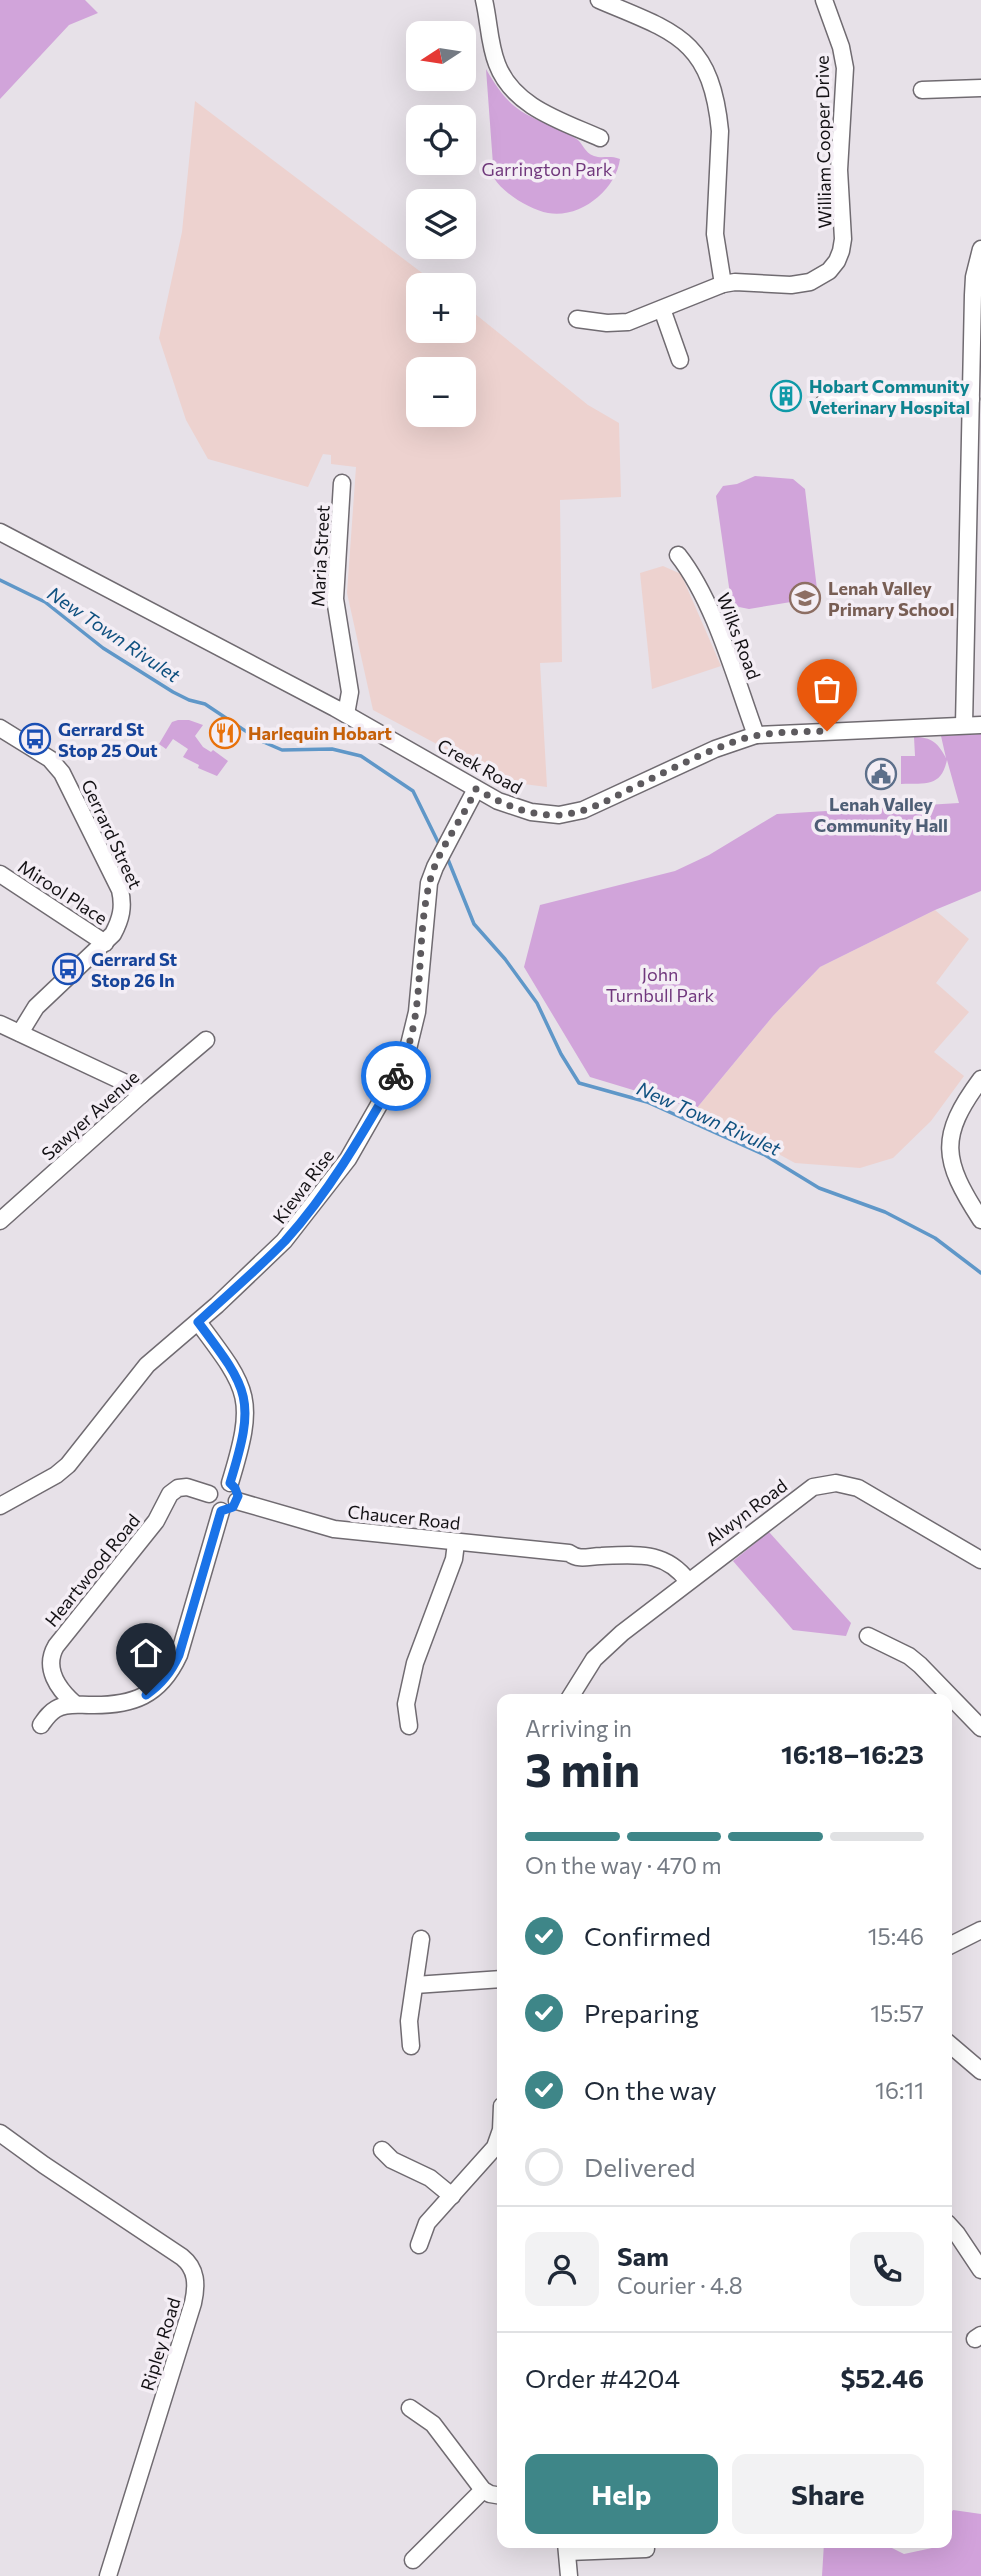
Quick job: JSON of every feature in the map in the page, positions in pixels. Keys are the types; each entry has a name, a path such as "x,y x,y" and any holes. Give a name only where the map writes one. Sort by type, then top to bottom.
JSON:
{"street":[{"path":"484,0 497,65 512,88 538,110 600,138"},
{"path":"599,0 674,34 694,50 708,78 720,131 715,234 723,284"},
{"name":"William Cooper Drive","path":"577,319 617,324 628,322 723,284 735,282 791,285 810,282 830,271 841,251 843,227 839,170 845,68 841,47 824,0"},
{"path":"922,90 981,88"},
{"path":"964,725 974,277 980,256"},
{"path":"662,309 680,360"},
{"path":"825,401 971,399"},
{"name":"Maria Street","path":"342,483 335,600 350,692 346,714"},
{"name":"Creek Road","path":"0,532 346,714 476,789 521,810 550,815 568,814 593,807 715,749 756,735 981,725"},
{"name":"Wilks Road","path":"678,555 694,575 756,735"},
{"name":"Gerrard Street","path":"0,728 50,759 62,773 122,898 118,926 105,943 36,1007 20,1033"},
{"name":"Kiewa Rise","path":"0,1506 56,1475 68,1465 147,1365 266,1259 297,1226 348,1159 402,1064 416,1012 429,883 476,789"},
{"name":"Mirool Place","path":"0,874 105,943"},
{"path":"0,1024 128,1084 141,1095"},
{"name":"Sawyer Avenue","path":"0,1221 206,1040"},
{"path":"981,1079 954,1122 950,1155 956,1176 981,1220"},
{"path":"198,1322 236,1374 245,1401 245,1429 230,1483"},
{"path":"221,1511 211,1503 209,1493 218,1483 230,1483"},
{"path":"221,1511 230,1509 237,1501 237,1492 230,1483"},
{"name":"Alwyn Road","path":"572,1694 583,1674 608,1645 813,1487 836,1483 858,1488 981,1560"},
{"name":"Heartwood Road","path":"75,1704 64,1694 52,1674 51,1655 56,1646 156,1521 170,1494 178,1488 187,1487 209,1493"},
{"name":"Chaucer Road","path":"237,1501 334,1529 569,1553 576,1558 597,1556 663,1559 678,1568 688,1581"},
{"path":"41,1725 48,1714 59,1707 127,1702 146,1695 172,1670 179,1655 221,1511"},
{"path":"409,1727 406,1704 415,1663 454,1559 456,1543"},
{"path":"868,1636 909,1656 947,1694"},
{"path":"952,1699 981,1728"},
{"path":"952,1941 981,1930"},
{"path":"411,2046 409,2021 421,1939"},
{"path":"415,1986 497,1979"},
{"path":"952,2046 981,2071"},
{"name":"Ripley Road","path":"0,2133 182,2257 195,2276 193,2303 108,2576"},
{"path":"419,2245 428,2223 495,2147 497,2141"},
{"path":"382,2150 392,2160 430,2178 452,2196"},
{"path":"952,2228 981,2270"},
{"path":"410,2408 433,2424 482,2490 497,2495"},
{"path":"413,2560 482,2490"},
{"path":"569,2576 567,2548 646,2549"}],"shaded area":[{"path":"195,101 422,273 406,273 406,343 476,343 476,315 588,405 619,423 621,497 560,500 562,662 540,663 547,787 508,782 373,710 347,593 356,467 331,464 331,455 323,454 308,487 208,459 186,420 159,338 182,232"},
{"path":"663,566 681,574 721,666 652,689 640,573"},
{"path":"935,910 969,939 936,983 969,1012 934,1052 964,1076 931,1121 893,1158 860,1168 795,1163 696,1109 773,1016 820,967"},
{"path":"952,2512 981,2514 981,2576 822,2576 824,2548 892,2548 904,2554 932,2548 952,2548"}],"green space":[{"path":"0,0 85,0 98,13 69,25 0,99"},
{"name":"Garrington Park","path":"486,69 506,98 524,113 575,138 591,155 620,159 612,181 594,200 572,211 548,213 525,205 498,184 494,178"},
{"path":"755,476 793,479 805,489 817,589 812,596 803,600 749,609 739,607 731,601 716,496 723,486 737,484"},
{"path":"189,720 203,725 195,736 203,747 211,752 213,750 228,761 217,776 198,768 199,765 183,757 188,749 173,739 166,749 159,744 172,722"},
{"name":"John Turnbull Park","path":"981,734 981,891 935,910 820,967 773,1016 696,1109 590,1077 524,967 540,905 675,871 709,855 777,814 959,803 947,760 937,779 925,783 901,784 901,756 915,756 914,737 934,742 946,758 941,736"},
{"path":"769,1532 851,1623 846,1636 793,1630 733,1561"}],"waterway":[{"name":"New Town Rivulet","path":"0,580 45,602 103,648 173,692 205,704 259,740 282,750 332,749 361,756 413,791 439,844"},
{"name":"New Town Rivulet","path":"447,857 474,924 505,959 537,1003 561,1054 579,1083 647,1102 765,1155 819,1188 885,1212 935,1238 981,1273"}],"way so far":[{"path":"396,1076 408,1049 416,1012 429,883 476,789 521,810 550,815 568,814 593,807 715,749 745,738 766,734 827,731"}],"place":[{"name":"Hobart Community Veterinary Hospital","path":"786,396"},
{"name":"Lenah Valley Primary School","path":"805,598"},
{"name":"Harlequin Hobart","path":"225,733"},
{"name":"Gerrard St Stop 25 Out","path":"35,739"},
{"name":"Lenah Valley Community Hall","path":"881,774"},
{"name":"Gerrard St Stop 26 In","path":"68,969"}],"route":[{"path":"146,1695 172,1670 179,1655 182,1636 221,1511 233,1507 238,1496 230,1483 245,1429 245,1401 236,1374 198,1322 266,1259 297,1226 348,1159 396,1076"}]}
